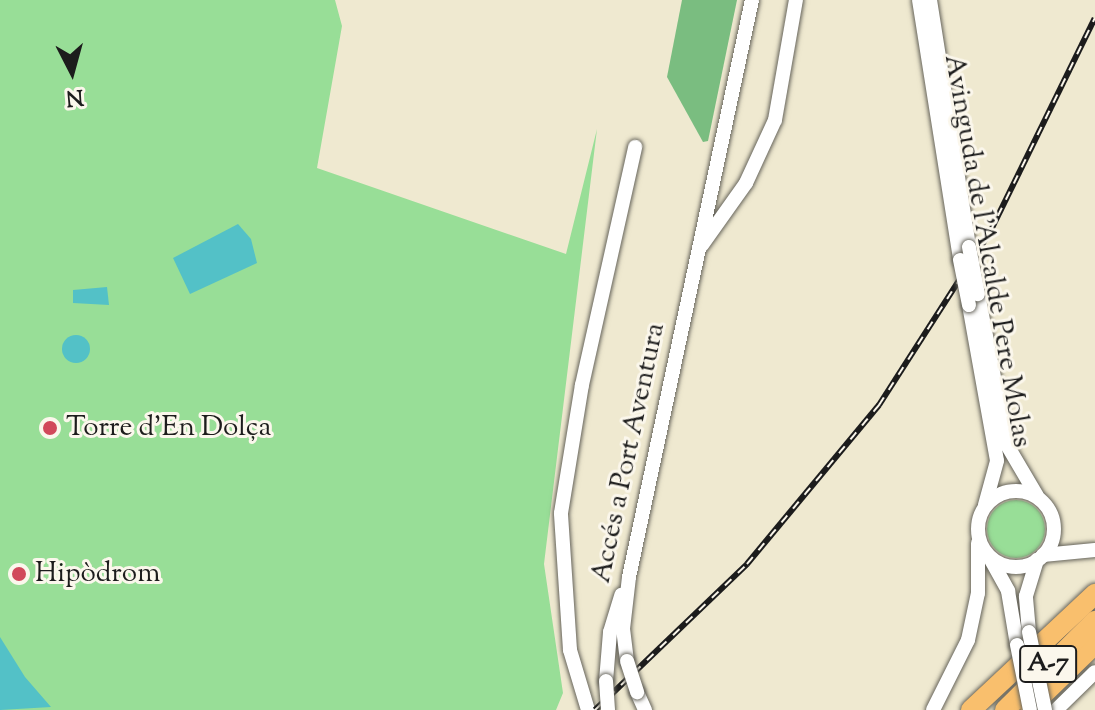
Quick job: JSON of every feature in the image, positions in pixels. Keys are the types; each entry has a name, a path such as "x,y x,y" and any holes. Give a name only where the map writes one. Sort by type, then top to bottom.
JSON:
{"highway":[{"path":"971,710 1095,594"},
{"name":"A-7","path":"1005,710 1095,621"},
{"name":"A-7","path":"1028,710 1095,644"}],"street":[{"name":"Accés a Port Aventura","path":"645,710 627,661 624,612 629,577 752,0"},
{"name":"Accés a Port Aventura","path":"697,257 746,183 775,120 796,0"},
{"name":"Avinguda de l'Alcalde Pere Molas","path":"919,0 960,260 973,300 1007,445 1040,499"},
{"name":"Avinguda de l'Alcalde Pere Molas","path":"930,0 969,247 973,300 997,461 983,509"},
{"path":"586,705 570,650 561,513 582,385 635,147"},
{"path":"933,710 956,671 973,623 978,530 983,509 1010,491 1040,499 1050,511 1053,534 1065,554"},
{"path":"978,530 1008,591 1028,710"},
{"path":"1045,710 1029,632 1026,596 1053,534"},
{"path":"988,554 1011,566 1040,558 1095,550"},
{"path":"608,710 606,681 615,608 629,577"},
{"path":"1056,710 1095,672"}],"green space":[{"path":"0,0 335,0 342,26 317,168 566,254 597,129 544,564 563,693 556,710 0,710"},
{"path":"682,0 737,0 708,141 703,142 667,77"},
{"path":"1016,500 1037,508 1045,529 1037,550 1016,558 995,550 987,529 995,508"}],"water":[{"path":"238,224 251,239 257,263 190,294 173,258"},
{"path":"107,287 109,305 73,303 73,290"},
{"path":"76,335 86,339 90,349 86,359 76,363 66,359 62,349 66,339"},
{"path":"0,637 25,677 51,707 0,710"}],"railway":[{"path":"595,710 747,564 879,405 990,232 1095,18"}],"place":[{"name":"Torre d'En Dolça","path":"50,428"},
{"name":"Hipòdrom","path":"19,574"}]}
